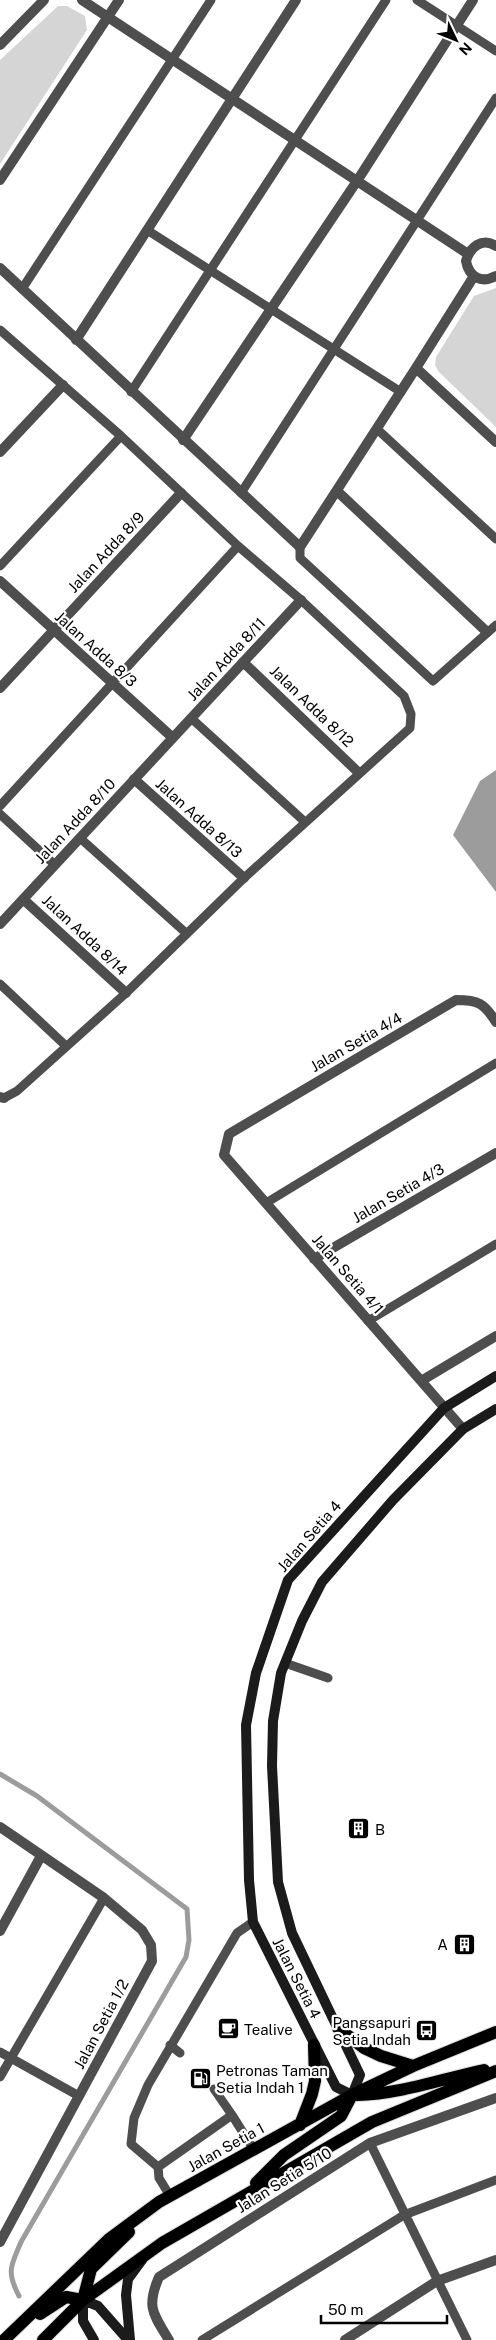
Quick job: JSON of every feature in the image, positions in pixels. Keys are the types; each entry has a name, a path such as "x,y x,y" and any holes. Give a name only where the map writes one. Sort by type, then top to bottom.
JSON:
{"main road":[{"path":"338,2028 364,2048 381,2056 413,2066"},
{"name":"Jalan Setia 1","path":"4,2340 109,2238 165,2199 352,2095 413,2066 496,2032"},
{"path":"300,2125 315,2081 314,2045"},
{"path":"245,2195 284,2155 341,2116 352,2095 386,2094 432,2081 496,2067"},
{"path":"43,2340 83,2300 147,2253 372,2122 496,2071"},
{"path":"83,2300 91,2269 165,2199"},
{"path":"10,2340 57,2302 66,2297 83,2300"}],"street":[{"path":"0,45 44,0"},
{"path":"82,0 468,254"},
{"path":"0,180 119,0"},
{"path":"76,340 296,0"},
{"path":"182,440 357,181 473,0"},
{"path":"495,243 478,244 468,254 468,268 474,276 484,280 496,276"},
{"path":"0,268 182,440 300,547 378,429 474,276"},
{"path":"416,368 496,442"},
{"path":"0,452 62,385"},
{"path":"337,491 488,632"},
{"name":"Jalan Adda 8/9","path":"0,688 181,493"},
{"name":"Jalan Adda 8/3","path":"0,581 173,738"},
{"name":"Jalan Adda 8/11","path":"173,738 301,600"},
{"name":"Jalan Adda 8/12","path":"244,662 360,772"},
{"name":"Jalan Adda 8/10","path":"0,924 173,738"},
{"name":"Jalan Adda 8/13","path":"134,779 244,878"},
{"name":"Jalan Adda 8/14","path":"23,899 126,992"},
{"name":"Jalan Setia 4/4","path":"229,1134 456,1000 474,1000 488,1010 496,1022"},
{"name":"Jalan Setia 4/1","path":"229,1134 224,1155 463,1429"},
{"name":"Jalan Setia 4/3","path":"314,1259 496,1153"},
{"path":"421,1381 496,1336"},
{"name":"Jalan Setia 4","path":"496,1376 444,1408 288,1580 256,1673 246,1725 249,1880 253,1922 336,2087 352,2095 360,2075 292,1933 278,1882 272,1766 272,1721 285,1663 302,1621 322,1582 393,1500 463,1429 496,1409"},
{"name":"Jalan Setia 1/2","path":"0,1827 104,1898 142,1930 151,1945 152,1961 0,2242"},
{"path":"0,1931 41,1856"},
{"name":"Jalan Setia 5/10","path":"169,2340 154,2316 151,2295 158,2277 370,2143 496,2098"},
{"path":"129,2340 126,2295 128,2279 147,2253"},
{"path":"345,2340 437,2281 496,2260"},
{"path":"94,2340 83,2321 83,2300 98,2306 129,2340"}],"lane":[{"path":"22,289 210,0"},
{"path":"131,392 386,0"},
{"path":"417,0 496,51"},
{"path":"241,493 496,98"},
{"path":"147,230 401,392"},
{"path":"0,330 121,436 238,546 301,600 404,696 411,714 410,728 244,878 126,992 17,1092 2,1097"},
{"path":"378,429 496,539"},
{"path":"0,566 121,436"},
{"path":"0,806 238,546"},
{"path":"300,547 300,558 434,681 496,625"},
{"path":"191,718 305,822"},
{"path":"0,814 55,865"},
{"path":"80,838 186,934"},
{"path":"0,984 66,1046"},
{"path":"266,1203 496,1063"},
{"path":"368,1320 496,1244"},
{"path":"285,1663 328,1678"},
{"path":"0,2077 104,1898"},
{"path":"165,2199 158,2178 158,2167 131,2144 134,2118 148,2085 170,2045 237,1933 253,1922"},
{"path":"170,2045 180,2053"},
{"path":"0,2052 79,2096"},
{"path":"214,2089 254,2150"},
{"path":"158,2167 232,2115"},
{"path":"370,2143 467,2340"},
{"path":"202,2340 404,2215 496,2180"}],"shaded area":[{"path":"58,6 67,6 85,16 87,30 0,164 0,60"},
{"path":"496,288 496,427 439,372 435,365 436,357 474,296"},
{"path":"496,770 496,892 453,835 480,781"}],"waterway":[{"path":"0,1774 37,1796 187,1909 189,1940 186,1957 21,2242 11,2269 12,2280 19,2296"}],"place":[{"name":"B","path":"359,1829"},
{"name":"A","path":"464,1944"},
{"name":"Tealive","path":"228,2029"},
{"name":"Pangsapuri Setia Indah","path":"427,2031"},
{"name":"Petronas Taman Setia Indah 1","path":"200,2079"}]}
